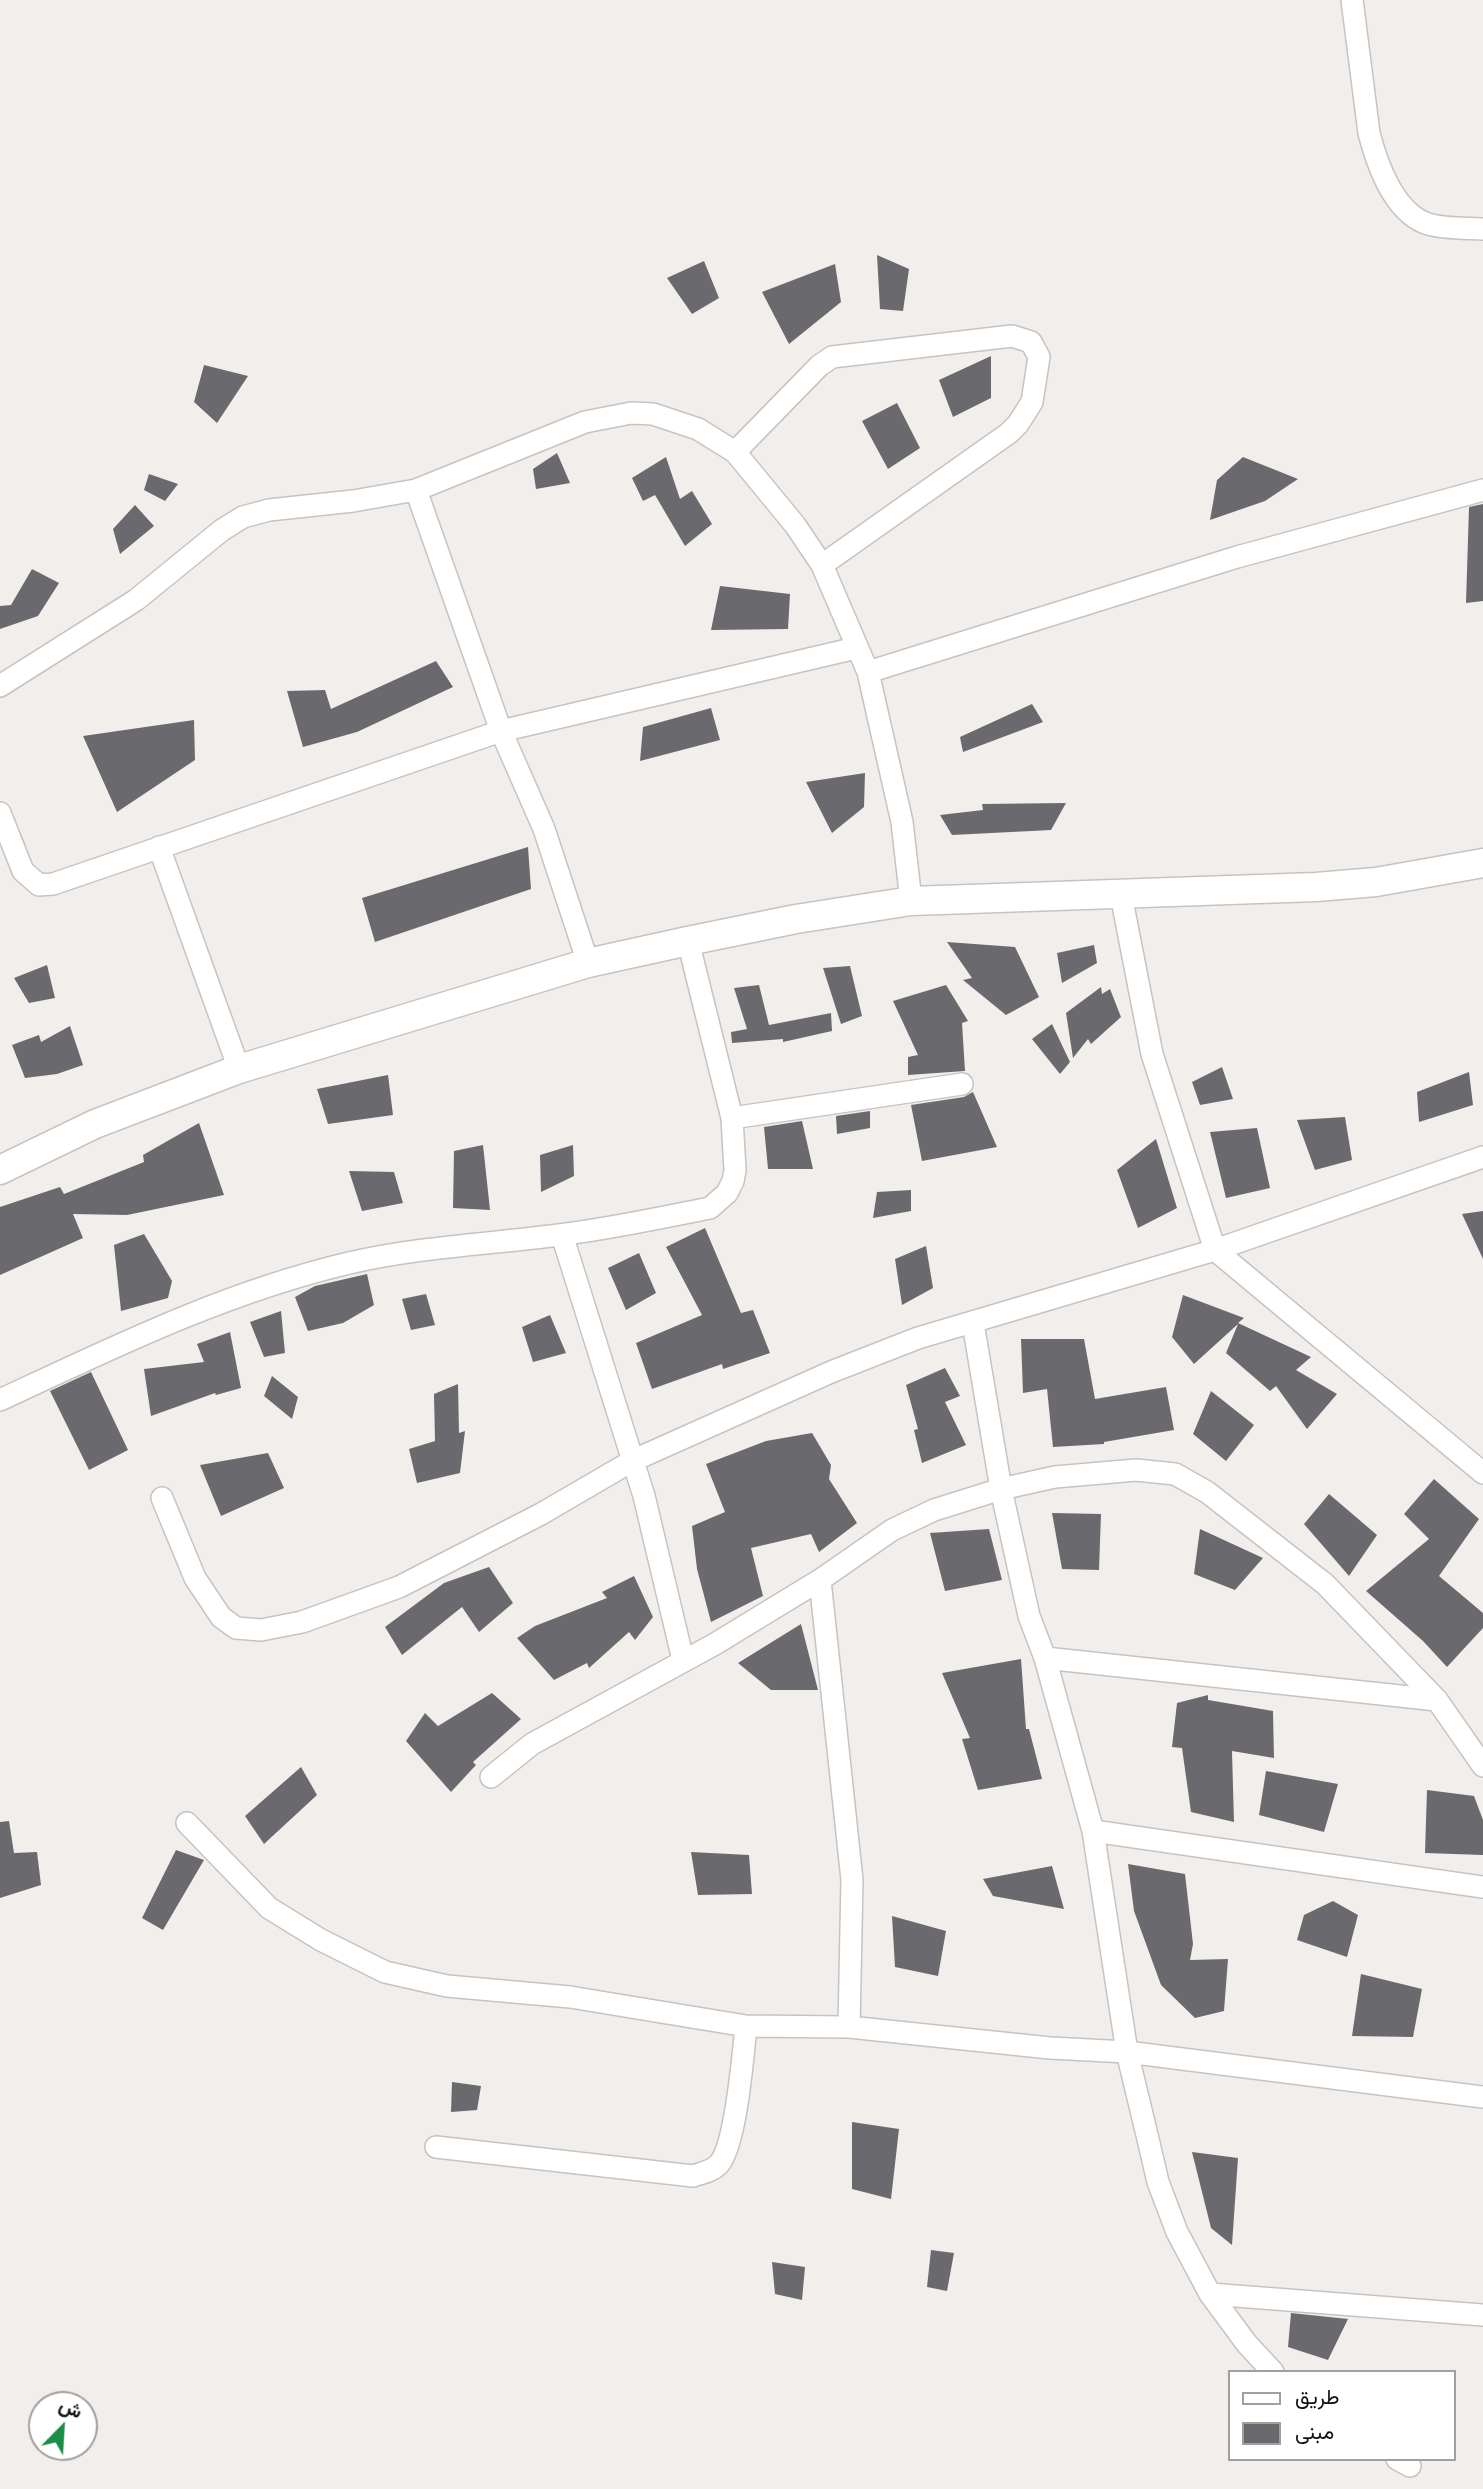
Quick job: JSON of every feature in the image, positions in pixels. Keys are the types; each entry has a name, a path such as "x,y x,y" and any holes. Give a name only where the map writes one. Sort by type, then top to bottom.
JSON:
{"main road":[{"path":"0,1170 95,1124 239,1069 588,963 688,941 796,919 911,901 1121,895 1376,882 1483,863"}],"street":[{"path":"1352,0 1369,134 1374,154 1392,189 1403,207 1427,224 1483,229"},
{"path":"735,452 819,366 832,357 1012,336 1031,342 1036,348 1038,373 1032,402 1009,433 822,565"},
{"path":"0,685 136,600 222,530 243,517 269,510 353,501 416,490 585,422 631,413 670,418 698,429 735,452 795,525 822,565 868,672 902,822 911,901"},
{"path":"416,490 501,731 544,829 588,963"},
{"path":"868,672 1212,565 1483,490"},
{"path":"0,813 23,872 39,885 79,876 501,731 856,648"},
{"path":"159,847 239,1069"},
{"path":"1121,895 1153,1054 1215,1250 1483,1473"},
{"path":"0,1401 186,1315 272,1283 350,1263 425,1249 562,1235 710,1208 719,1202 727,1194 735,1170 732,1118 688,941"},
{"path":"732,1118 962,1084"},
{"path":"162,1498 195,1578 221,1617 236,1629 261,1630 302,1622 399,1587 541,1514 632,1461 831,1372 918,1338 1215,1250 1483,1157"},
{"path":"562,1235 644,1496 683,1660"},
{"path":"973,1323 1001,1489 1029,1616 1045,1658 1093,1831 1127,2052 1158,2182 1177,2232 1210,2294 1247,2344 1271,2370"},
{"path":"491,1777 533,1744 715,1644 820,1580 892,1530 934,1510 1001,1489 1099,1471 1136,1470 1175,1474 1207,1492 1325,1584 1437,1700 1483,1766"},
{"path":"820,1580 852,1880 849,2027"},
{"path":"1045,1658 1437,1700"},
{"path":"187,1823 269,1908 321,1940 385,1972 447,1986 570,1997 746,2026 849,2027 1036,2047 1127,2052 1483,2097"},
{"path":"1093,1831 1483,1887"},
{"path":"436,2147 693,2176 708,2171 716,2167 724,2157 736,2108 746,2026"},
{"path":"1210,2294 1483,2315"}],"building":[{"path":"877,255 909,269 903,311 880,309"},
{"path":"704,261 719,298 692,314 667,278"},
{"path":"835,264 841,302 789,344 762,292"},
{"path":"991,356 991,398 953,417 939,380"},
{"path":"204,365 248,376 217,423 194,402"},
{"path":"897,403 920,448 888,469 862,421"},
{"path":"557,453 570,483 536,489 533,469"},
{"path":"666,457 680,499 692,491 712,524 685,546 655,495 643,501 632,478"},
{"path":"1243,457 1298,479 1265,501 1210,520 1217,480"},
{"path":"149,474 178,484 165,501 144,490"},
{"path":"1483,504 1483,601 1466,603 1469,507"},
{"path":"135,505 154,526 120,554 113,529"},
{"path":"32,569 59,583 38,616 0,629 0,606 11,605"},
{"path":"720,586 790,594 788,629 711,630"},
{"path":"436,661 453,687 357,732 303,747 287,691 325,690 331,709"},
{"path":"1032,704 1043,722 963,752 960,737"},
{"path":"711,708 720,740 640,761 643,727"},
{"path":"194,720 195,760 117,812 83,736"},
{"path":"865,773 864,807 832,833 806,782"},
{"path":"1066,803 1051,830 952,835 940,815 983,810 982,804"},
{"path":"528,847 531,889 375,942 362,898"},
{"path":"947,942 1015,947 1039,997 1006,1015 963,980 972,978"},
{"path":"1094,945 1097,963 1062,983 1057,953"},
{"path":"47,965 55,998 29,1003 14,978"},
{"path":"850,966 862,1016 841,1024 823,968"},
{"path":"759,985 769,1025 831,1013 832,1031 783,1042 783,1039 732,1043 731,1032 747,1029 734,988"},
{"path":"946,985 968,1021 962,1023 965,1071 908,1075 908,1057 918,1055 893,1001"},
{"path":"1101,987 1102,994 1110,989 1121,1017 1091,1044 1088,1039 1073,1058 1066,1013"},
{"path":"1052,1024 1070,1062 1060,1074 1032,1039"},
{"path":"70,1026 83,1065 57,1074 25,1078 12,1045 39,1035 41,1042"},
{"path":"1222,1067 1233,1099 1200,1105 1192,1082"},
{"path":"1469,1072 1473,1105 1419,1122 1417,1092"},
{"path":"388,1075 393,1115 328,1124 317,1089"},
{"path":"973,1092 997,1147 922,1161 911,1105 964,1097"},
{"path":"870,1111 870,1128 837,1134 836,1116"},
{"path":"1345,1117 1352,1160 1315,1170 1297,1120"},
{"path":"802,1121 813,1169 768,1169 764,1127"},
{"path":"199,1123 224,1195 127,1215 73,1214 83,1238 0,1275 0,1207 60,1187 64,1194 144,1162 143,1155"},
{"path":"1257,1128 1270,1188 1226,1198 1210,1132"},
{"path":"1156,1139 1177,1208 1138,1228 1117,1170"},
{"path":"483,1145 490,1210 453,1208 454,1151"},
{"path":"573,1145 574,1176 541,1192 540,1155"},
{"path":"349,1171 394,1172 403,1203 362,1211"},
{"path":"911,1190 911,1211 873,1218 877,1192"},
{"path":"1483,1211 1483,1259 1462,1214"},
{"path":"705,1228 741,1313 753,1310 770,1353 723,1369 722,1364 652,1389 636,1343 702,1315 666,1247"},
{"path":"144,1234 172,1281 168,1298 121,1311 114,1245"},
{"path":"926,1246 933,1288 902,1305 895,1259"},
{"path":"639,1253 656,1293 626,1310 608,1268"},
{"path":"367,1274 374,1305 343,1323 308,1331 295,1297 315,1286"},
{"path":"426,1294 435,1325 411,1330 402,1299"},
{"path":"1183,1295 1244,1318 1238,1323 1311,1357 1296,1370 1337,1394 1307,1429 1276,1386 1270,1391 1226,1353 1238,1324 1194,1364 1172,1337"},
{"path":"281,1311 285,1353 264,1357 250,1322"},
{"path":"550,1315 566,1353 533,1362 522,1327"},
{"path":"230,1332 241,1388 216,1395 215,1393 151,1416 144,1369 204,1362 197,1344"},
{"path":"1021,1339 1084,1339 1095,1399 1166,1387 1174,1430 1104,1444 1053,1447 1047,1389 1023,1393"},
{"path":"945,1368 960,1396 945,1402 966,1445 922,1463 914,1430 918,1429 906,1385"},
{"path":"91,1372 128,1450 89,1470 50,1391"},
{"path":"272,1376 298,1397 292,1419 264,1396"},
{"path":"458,1384 459,1433 465,1431 460,1473 417,1483 409,1449 435,1441 434,1394"},
{"path":"1211,1391 1254,1425 1226,1461 1193,1434"},
{"path":"812,1433 831,1465 829,1479 857,1523 819,1552 811,1534 751,1548 763,1596 711,1622 697,1569 692,1526 725,1512 706,1464 766,1441"},
{"path":"268,1453 284,1488 221,1516 200,1465"},
{"path":"1434,1479 1479,1519 1439,1576 1483,1613 1483,1628 1447,1667 1423,1641 1366,1591 1429,1539 1404,1514"},
{"path":"1329,1494 1377,1535 1349,1576 1304,1524"},
{"path":"1052,1513 1101,1514 1099,1570 1062,1569"},
{"path":"989,1529 1002,1580 945,1591 930,1533"},
{"path":"1200,1529 1263,1558 1235,1590 1194,1574"},
{"path":"489,1567 513,1603 479,1632 462,1607 402,1655 385,1627 444,1583"},
{"path":"634,1576 653,1617 635,1640 629,1632 589,1668 587,1663 554,1680 517,1638 535,1626 607,1598 602,1592"},
{"path":"801,1624 818,1690 771,1690 738,1663"},
{"path":"1021,1659 1026,1729 1029,1729 1042,1779 978,1790 962,1739 970,1738 942,1673"},
{"path":"492,1693 521,1719 473,1762 476,1765 451,1792 406,1741 425,1713 438,1726"},
{"path":"1208,1695 1208,1700 1273,1711 1274,1758 1232,1751 1234,1822 1191,1812 1182,1748 1172,1747 1177,1703"},
{"path":"301,1767 317,1795 264,1844 245,1816"},
{"path":"1266,1771 1338,1784 1324,1832 1259,1815"},
{"path":"1427,1790 1474,1796 1483,1820 1483,1855 1425,1853"},
{"path":"9,1821 14,1853 37,1852 41,1885 0,1898 0,1822"},
{"path":"176,1850 204,1860 163,1930 142,1918"},
{"path":"691,1852 749,1855 752,1894 698,1895"},
{"path":"1128,1864 1185,1874 1193,1944 1190,1960 1228,1959 1224,2011 1195,2018 1161,1985 1134,1911"},
{"path":"1052,1866 1064,1909 993,1896 983,1879"},
{"path":"1333,1901 1358,1915 1347,1957 1297,1940 1304,1915"},
{"path":"892,1916 946,1931 938,1976 895,1967"},
{"path":"1361,1974 1422,1989 1413,2037 1352,2036"},
{"path":"452,2082 481,2086 477,2110 451,2112"},
{"path":"852,2122 899,2129 891,2199 852,2189"},
{"path":"1192,2152 1238,2158 1232,2245 1211,2228"},
{"path":"931,2250 954,2253 947,2291 927,2287"},
{"path":"772,2262 805,2267 802,2300 775,2294"},
{"path":"1291,2313 1348,2319 1328,2360 1288,2347"}]}
